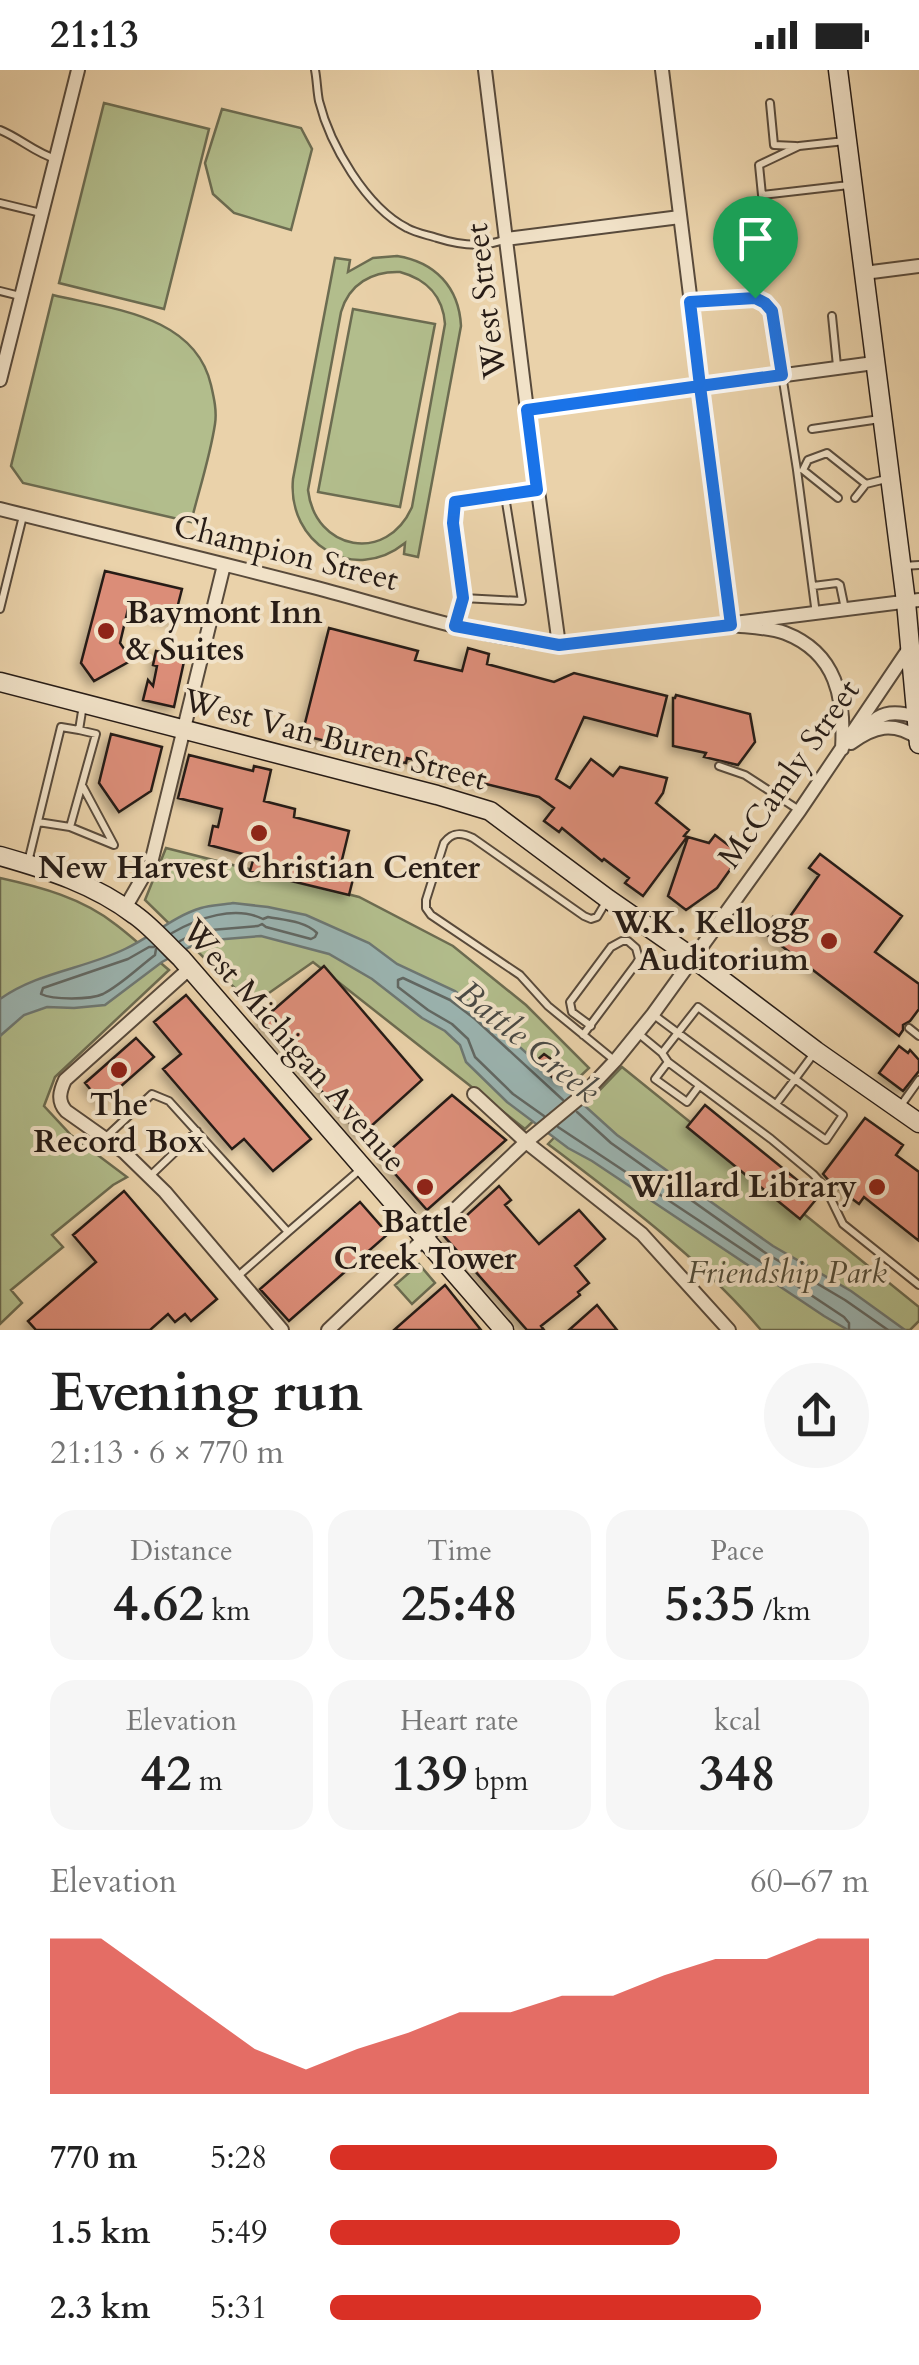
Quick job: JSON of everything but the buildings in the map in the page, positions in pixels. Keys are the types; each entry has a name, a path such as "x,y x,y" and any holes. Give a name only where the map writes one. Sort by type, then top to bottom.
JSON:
{"street":[{"path":"0,380 4,350 22,296 78,70"},
{"name":"West Street","path":"485,70 559,645"},
{"path":"662,70 731,625"},
{"path":"838,70 882,418 911,566 911,644 918,741"},
{"path":"506,239 680,217"},
{"path":"864,273 919,266"},
{"path":"527,410 874,363"},
{"name":"Champion Street","path":"0,510 455,626 559,645 731,625"},
{"path":"132,913 152,863 224,565"},
{"path":"731,625 913,601"},
{"path":"731,625 784,632 823,659 837,682 841,700 842,751"},
{"name":"McCamly Street","path":"328,1330 531,1138 584,1096 616,1061 842,751 911,644"},
{"name":"West Van Buren Street","path":"0,682 490,810 919,1124"},
{"path":"842,751 867,731 873,721 893,712 916,717"},
{"path":"867,731 892,726 907,730 918,741"},
{"name":"West Michigan Avenue","path":"0,856 78,881 132,913 185,964 504,1330"},
{"path":"185,964 66,1080 60,1102 66,1111 124,1152 150,1177 282,1330"},
{"path":"474,1094 642,1234 729,1330"}],"lane":[{"path":"315,70 319,100 330,130 349,169 376,205 406,228 456,244 494,244 506,239"},
{"path":"770,104 774,144 799,146 847,141"},
{"path":"0,130 41,155 56,159"},
{"path":"799,146 760,165 762,195 852,184"},
{"path":"0,203 42,213"},
{"path":"0,292 22,296"},
{"path":"690,302 755,298 772,311 800,470 816,614"},
{"path":"832,316 838,367"},
{"path":"812,428 882,418"},
{"path":"800,470 808,460 827,453 866,484"},
{"path":"800,470 838,498"},
{"path":"855,498 866,484 891,478"},
{"path":"455,626 463,598 453,523 455,502 537,490"},
{"path":"463,598 522,602 506,496"},
{"path":"0,609 23,515"},
{"path":"813,586 840,585 846,610"},
{"path":"79,730 83,703"},
{"path":"28,863 60,727 96,734 70,827"},
{"path":"720,766 745,775 800,810"},
{"path":"38,822 70,827 114,845 82,785"},
{"path":"608,898 597,917 591,919 473,838 457,834 444,843 426,893 426,908 520,975 540,1000 616,1061"},
{"path":"628,941 643,923"},
{"path":"583,1035 590,1026 639,959 636,948 628,941 611,947 570,1002 572,1012 590,1026"},
{"path":"653,1014 678,1033 826,1140 844,1114 698,1008 678,1033 662,1052"},
{"path":"909,1028 919,1036"},
{"path":"638,1033 662,1052 668,1062 813,1174 824,1186 843,1224 919,1285"},
{"path":"776,1104 816,1051"},
{"path":"668,1062 655,1079 687,1102 699,1086"},
{"path":"898,1109 919,1080"},
{"path":"104,1139 152,1094 170,1101 288,1232"},
{"path":"150,1177 197,1132"},
{"path":"237,1277 362,1168"}],"green space":[{"path":"104,103 209,129 164,309 59,283"},
{"path":"222,109 301,128 312,149 291,230 234,213 213,194 205,163"},
{"path":"397,256 423,264 450,288 459,312 461,326 418,557 404,554 405,543 385,555 365,560 327,551 301,522 294,502 293,479 335,258 350,260 348,272 373,258","holes":["390,272 409,275 437,297 445,324 412,507 401,525 386,537 370,543 353,543 324,526 313,511 308,490 341,312 350,294 363,281"]},
{"path":"53,295 148,319 188,343 202,362 211,385 216,419 191,522 23,483 11,466"},
{"path":"353,309 435,324 400,507 318,492"},
{"path":"166,848 359,897 453,946 526,1005 589,1068 525,1129 313,962 252,1005 145,900"},
{"path":"0,878 89,907 122,929 169,970 55,1077 44,1106 71,1135 127,1177 52,1235 63,1247 11,1290 22,1303 0,1324"},
{"name":"Friendship Park","path":"622,1067 919,1307 919,1321 910,1330 761,1330 687,1255 548,1144"},
{"path":"419,1264 435,1283 412,1304 395,1285"}],"water":[{"path":"233,903 306,915 369,943 397,964 455,991 617,1135 773,1246 851,1291 905,1330 848,1330 824,1316 568,1148 507,1102 466,1062 460,1045 445,1031 329,954 261,936 201,941 162,962 105,1005 47,1007 24,1015 0,1036 0,999 15,990 125,949 191,912"}],"place":[{"name":"Baymont Inn & Suites","path":"106,631"},
{"name":"New Harvest Christian Center","path":"259,833"},
{"name":"W.K. Kellogg Auditorium","path":"829,941"},
{"name":"The Record Box","path":"119,1070"},
{"name":"Battle Creek Tower","path":"425,1187"},
{"name":"Willard Library","path":"877,1187"}],"route":[{"path":"755,298 690,302 700,386 527,410 537,490 455,502 453,523 463,598 455,626 559,645 731,625 700,386 782,375 772,311 755,298"}],"water label":[{"name":"Battle Creek","path":"528,1042"}]}
